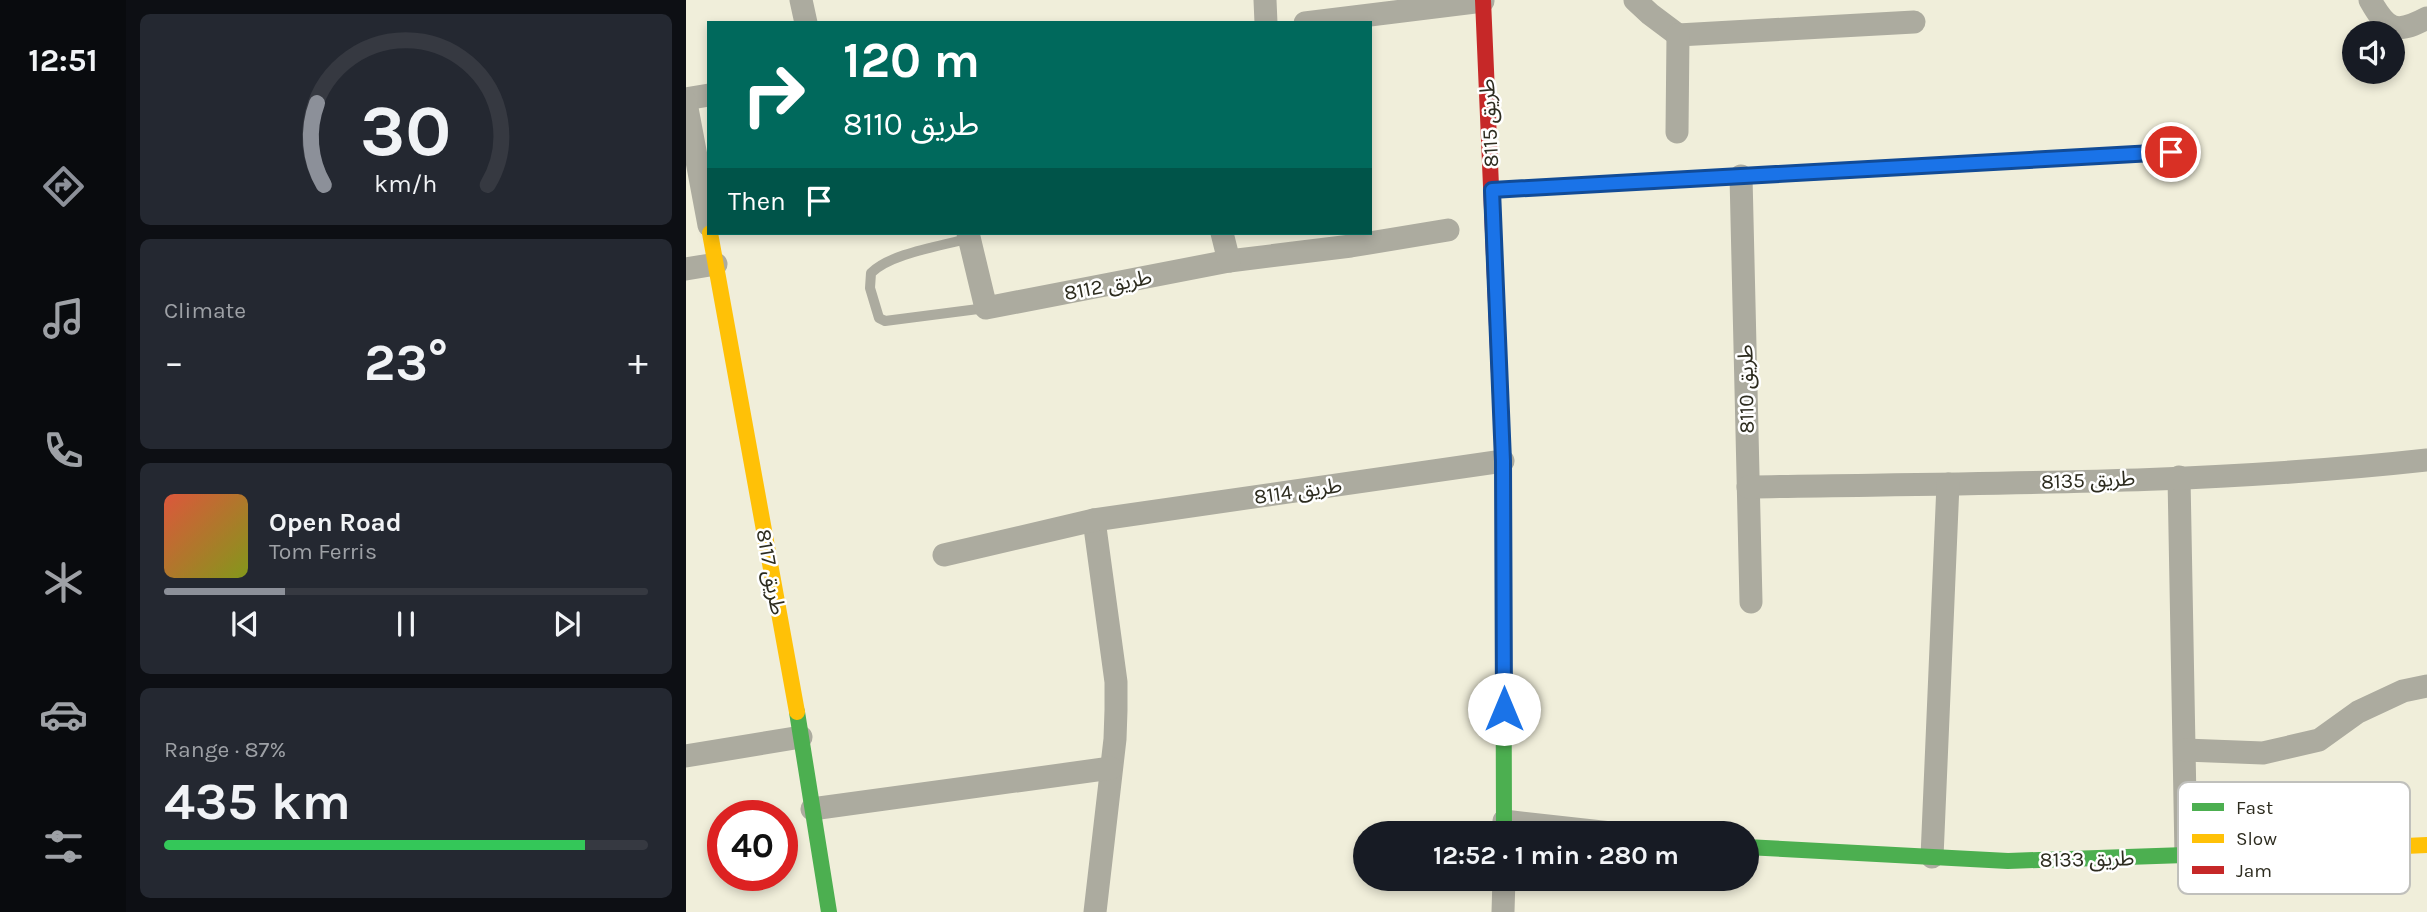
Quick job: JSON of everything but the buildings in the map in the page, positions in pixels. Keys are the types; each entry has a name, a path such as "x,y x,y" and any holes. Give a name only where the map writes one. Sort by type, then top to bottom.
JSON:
{"street":[{"path":"801,0 806,21"},
{"path":"1265,0 1266,21"},
{"path":"1320,21 1483,0"},
{"name":"طريق 8115","path":"1483,0 1503,461 1504,821"},
{"path":"1635,0 1678,35 1914,22"},
{"path":"2370,0 2385,24 2394,28 2405,29 2427,18"},
{"path":"1677,132 1678,35"},
{"path":"707,96 686,101 707,214"},
{"path":"1492,190 2171,152"},
{"name":"طريق 8110","path":"1741,176 1751,602"},
{"name":"طريق 8112","path":"969,236 986,308 1349,239 1448,230"},
{"name":"طريق 8117","path":"710,235 801,737 829,912"},
{"path":"1222,235 1229,261"},
{"path":"686,269 716,264"},
{"name":"طريق 8135","path":"1748,487 2281,474 2427,460"},
{"name":"طريق 8114","path":"944,555 1094,520 1503,461"},
{"path":"2179,477 2185,782"},
{"path":"1932,857 1948,484"},
{"path":"1094,520 1116,682 1115,739 1095,912"},
{"path":"2185,750 2263,753 2319,740 2358,712 2403,691 2427,686"},
{"path":"686,756 801,737"},
{"path":"812,810 1111,768"},
{"name":"طريق 8133","path":"1759,848 2008,861 2178,856"},
{"path":"1503,912 1504,891"}],"lane":[{"name":"طريق 8112","path":"969,236 879,266 871,273 870,288 879,318 885,321 986,308"}],"traffic: fast":[{"path":"1492,190 2033,160"},
{"path":"1499,373 1503,461 1504,821"},
{"path":"797,712 829,912"},
{"path":"1759,848 2008,861 2178,855"}],"traffic: slow":[{"path":"2033,160 2171,152"},
{"path":"710,235 797,712"},
{"path":"2410,846 2427,845"}],"traffic: jam":[{"path":"1483,0 1499,373"}],"route":[{"path":"1504,709 1503,461 1492,190 2171,152"}]}
